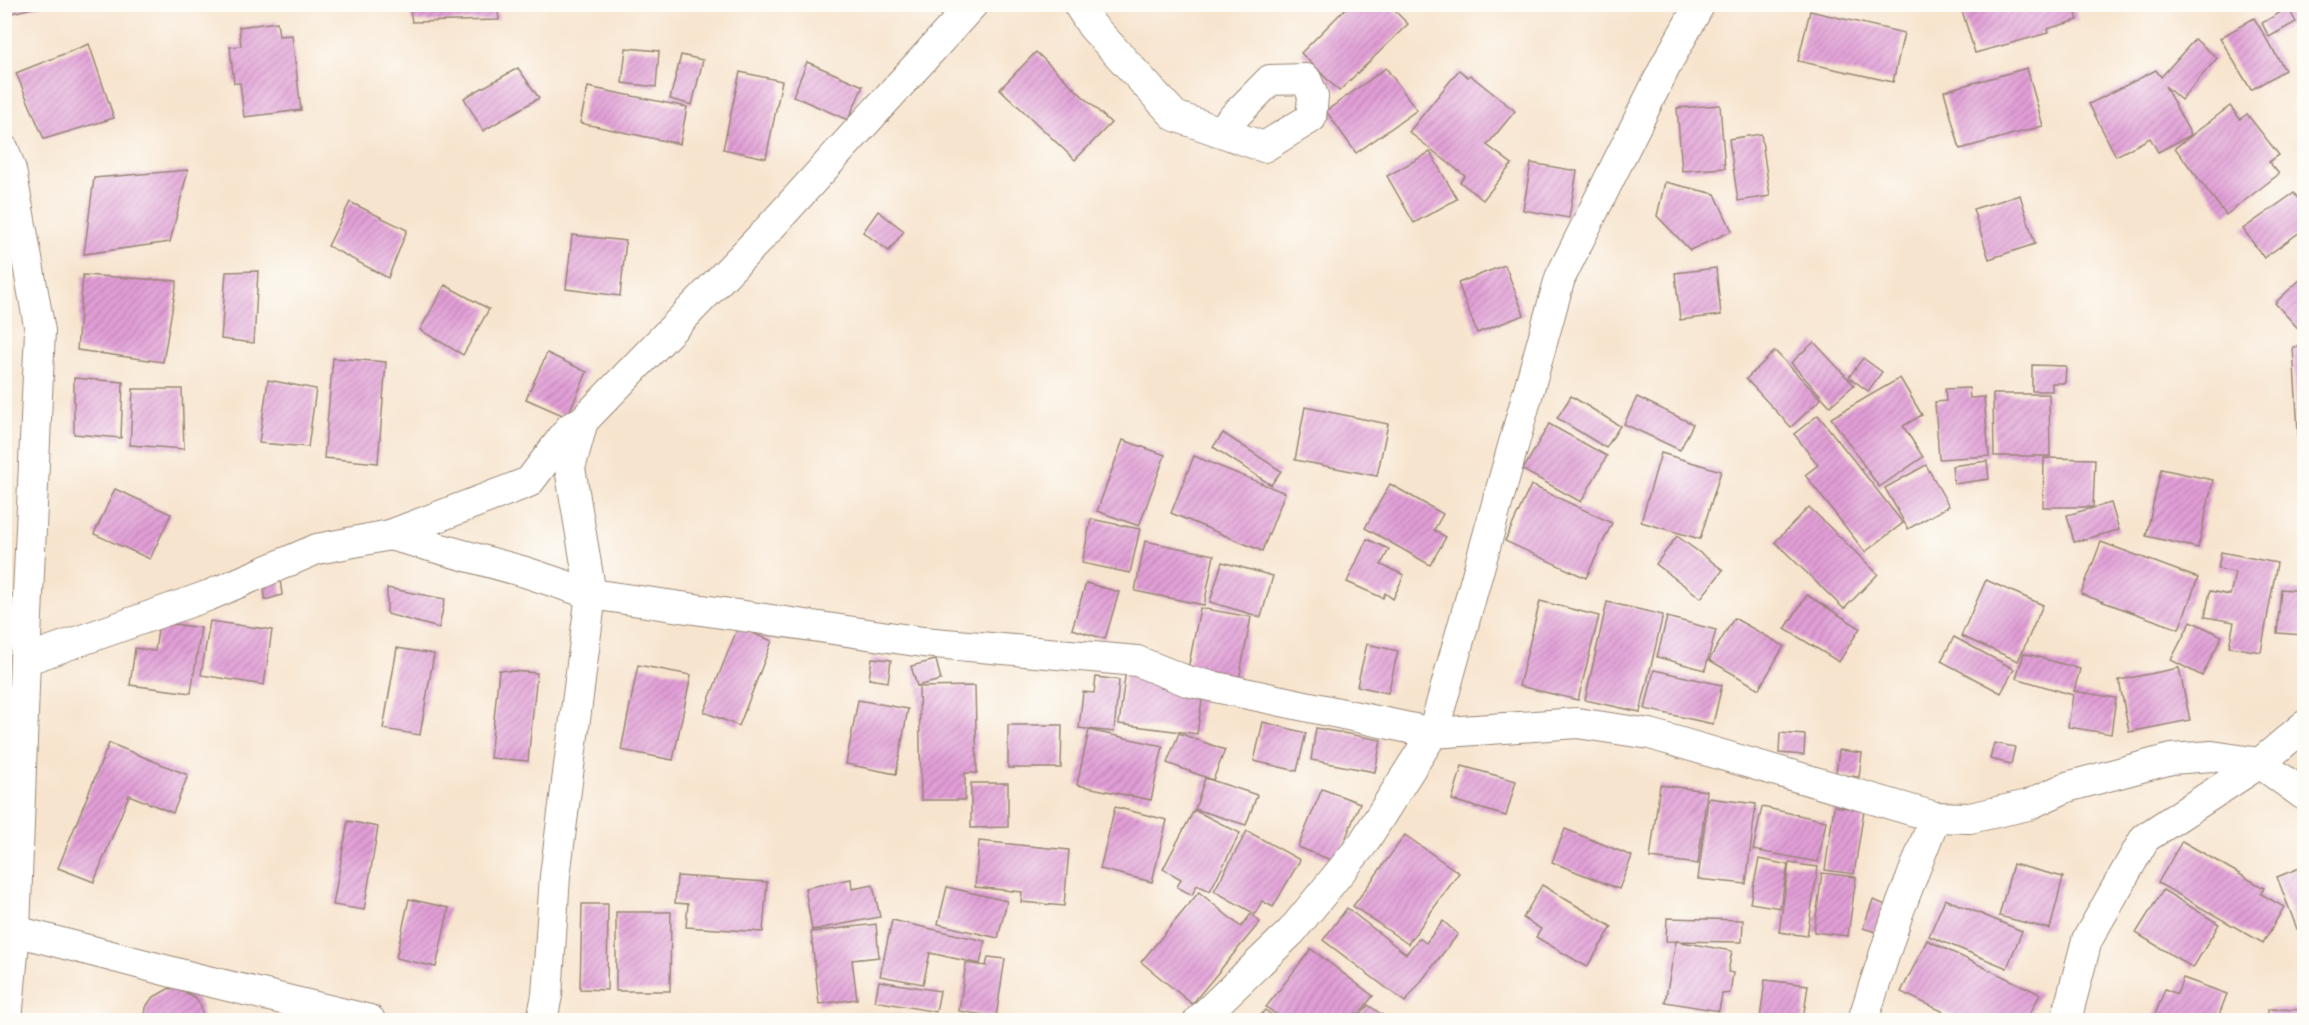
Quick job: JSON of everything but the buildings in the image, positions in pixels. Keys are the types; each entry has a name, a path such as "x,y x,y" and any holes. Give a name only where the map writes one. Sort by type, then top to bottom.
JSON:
{"street":[{"path":"24,660 210,595 317,549 390,535 529,482 570,428 583,421 765,232 973,4"},
{"path":"1078,4 1092,26 1175,117 1219,132"},
{"path":"1199,1020 1292,932 1362,845 1433,733 1560,278 1666,63 1700,4"},
{"path":"4,150 11,170 40,331 7,1020"},
{"path":"542,1020 547,995 555,876 591,594 570,468 583,421"},
{"path":"390,535 525,572 591,594 923,642 1137,661 1187,681 1433,733 1577,723 1640,732 1935,818 1970,818 2028,805 2067,787 2171,759 2212,756 2260,764 2304,795"},
{"path":"2066,1020 2087,940 2145,838 2260,764 2304,726"},
{"path":"1863,1020 1898,913 1935,818"},
{"path":"10,930 370,1020"}]}
